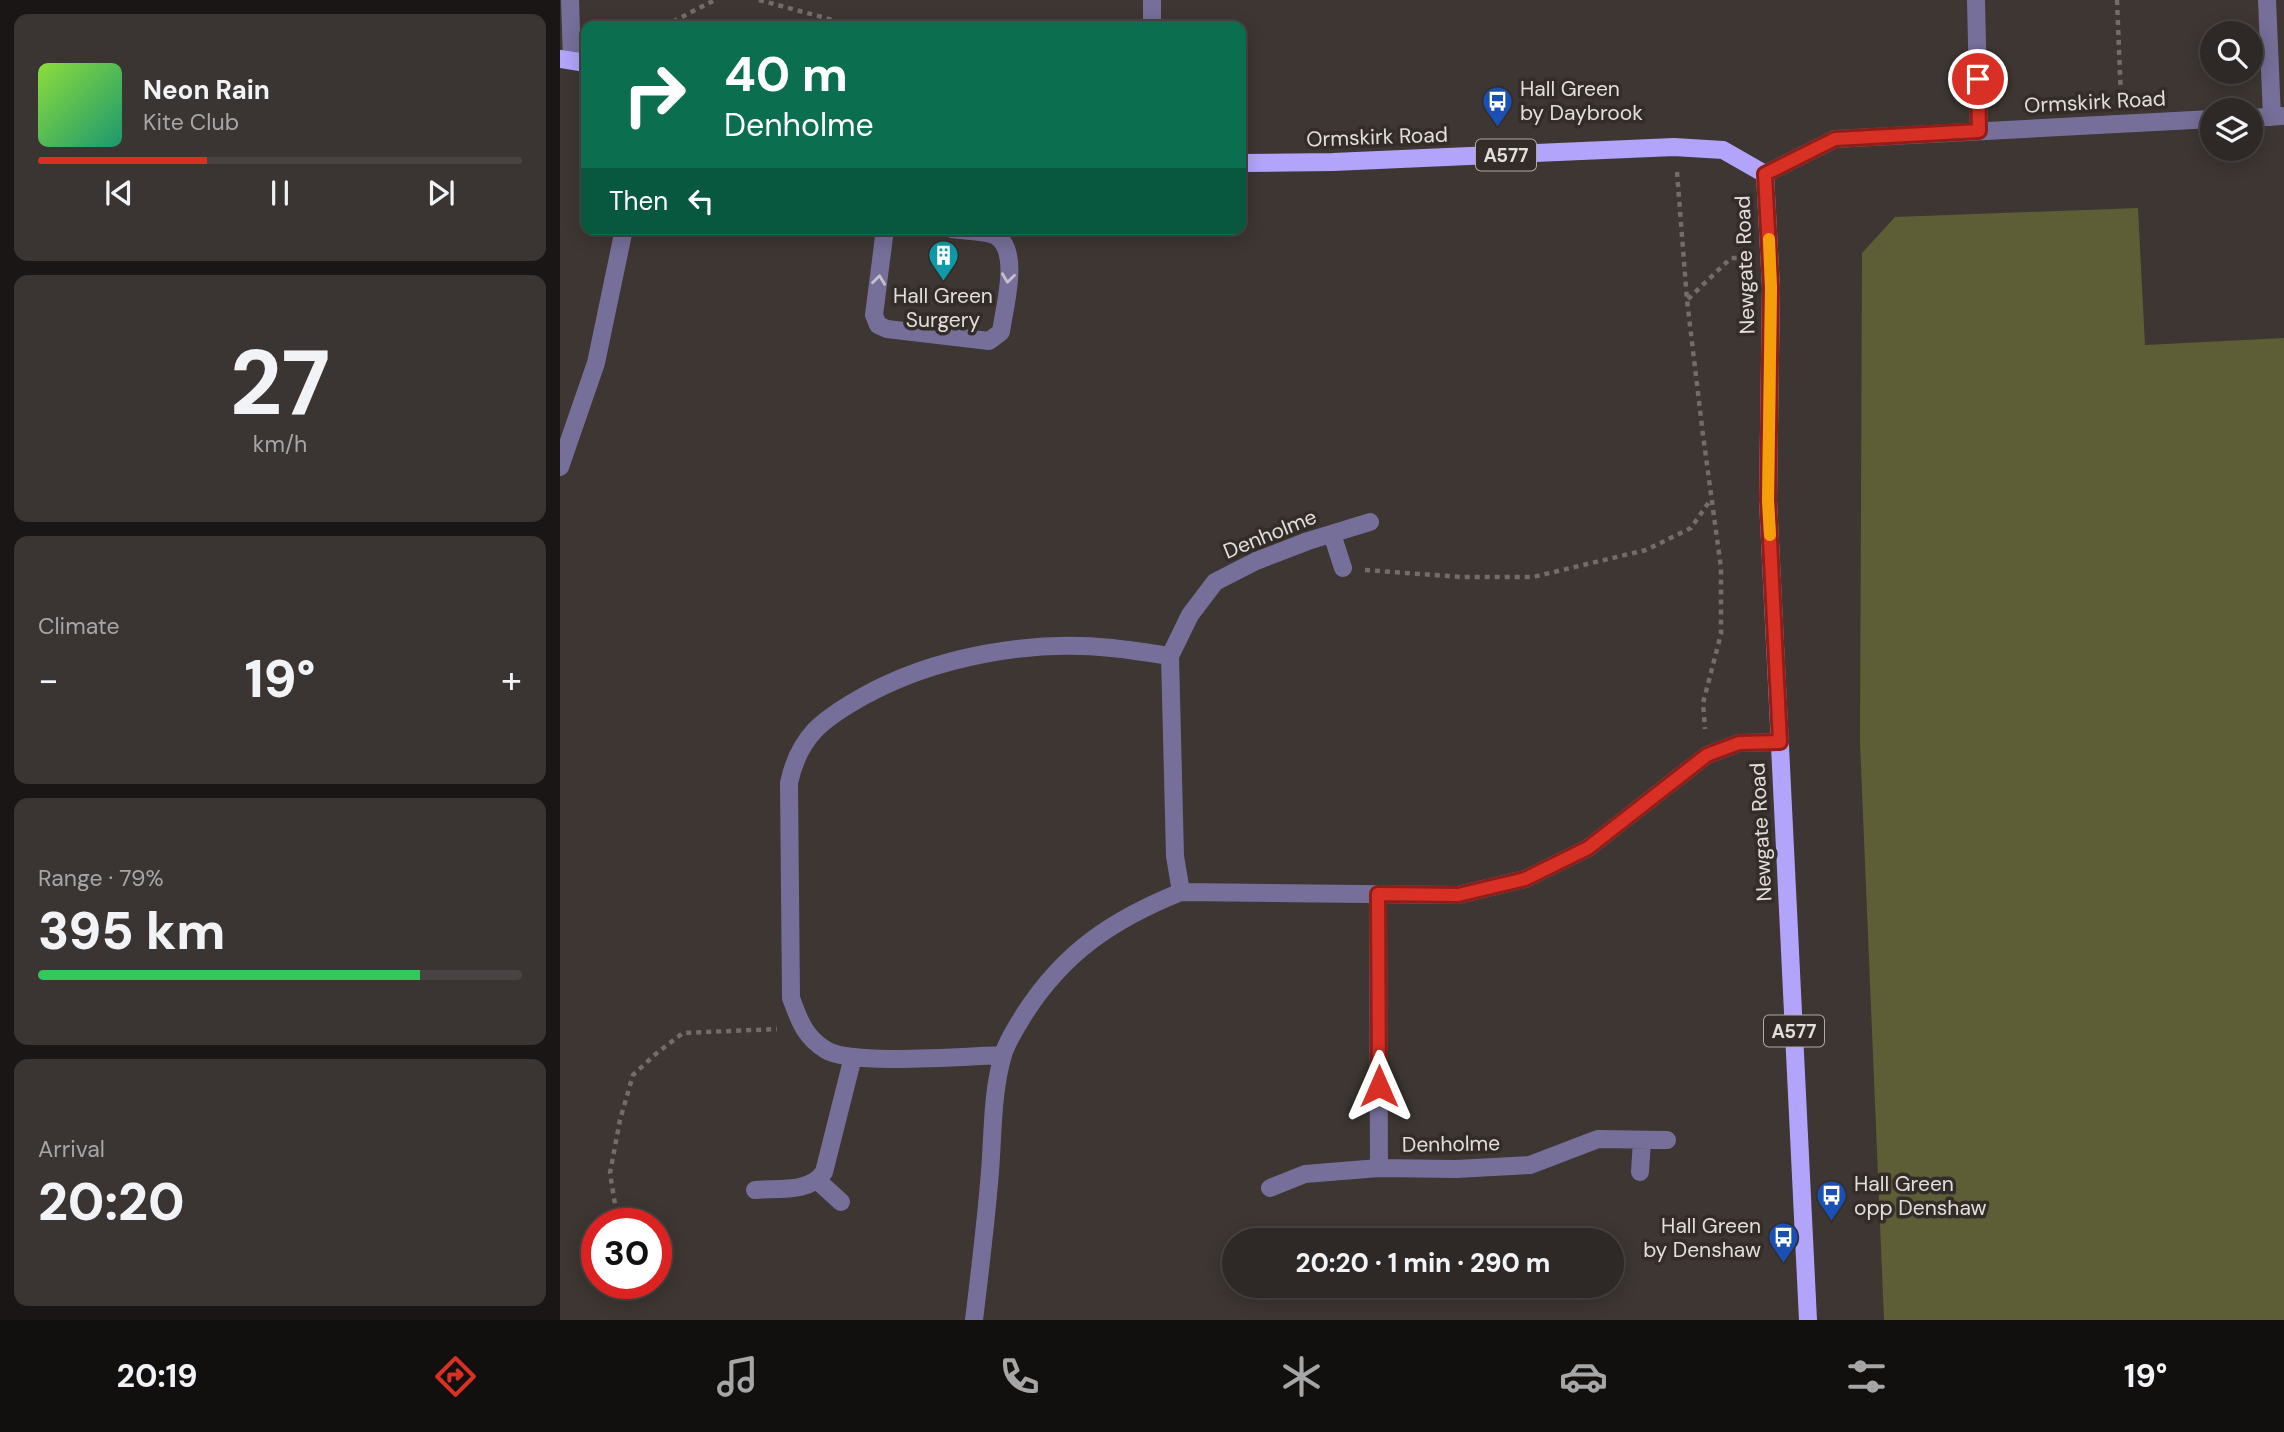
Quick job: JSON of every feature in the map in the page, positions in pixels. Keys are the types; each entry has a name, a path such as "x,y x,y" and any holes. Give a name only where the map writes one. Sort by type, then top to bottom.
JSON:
{"main road":[{"name":"Ormskirk Road","path":"1246,163 1371,161 1674,147 1723,150 1765,174"},
{"name":"Newgate Road","path":"1765,174 1770,258 1768,500 1808,1320"}],"street":[{"path":"570,0 573,61"},
{"path":"1152,0 1152,21"},
{"path":"1976,0 1979,131"},
{"path":"2267,0 2278,116"},
{"name":"Ormskirk Road","path":"1765,174 1835,139 2200,120"},
{"path":"560,467 596,363 623,235"},
{"path":"884,235 874,315 878,325 887,329 989,341 1001,332 1010,262 1007,248 995,235"},
{"name":"Denholme","path":"1181,892 1175,856 1170,656 1189,615 1215,582 1256,561 1370,522"},
{"path":"1332,534 1343,568"},
{"path":"1003,1055 853,1057 827,1051 802,1029 791,998 789,783 793,764 808,736 828,716 887,683 934,664 1003,651 1065,646 1110,647 1170,656"},
{"path":"974,1320 987,1213 995,1103 1003,1055 1040,989 1081,946 1141,908 1181,892 1458,895 1525,879 1588,848 1707,755 1739,743 1780,742"},
{"name":"Denholme","path":"1378,894 1379,1168 1456,1169 1531,1165 1598,1139 1667,1140"},
{"path":"755,1190 807,1186 818,1181 824,1172 853,1057"},
{"path":"1640,1172 1642,1140"},
{"path":"1270,1188 1305,1174 1379,1168"},
{"path":"818,1181 841,1202"}],"path":[{"path":"674,21 715,0"},
{"path":"759,0 837,21"},
{"path":"2117,0 2122,123"},
{"path":"1674,147 1687,300 1721,568 1721,634 1703,703 1707,755"},
{"path":"1687,300 1731,258 1770,258"},
{"path":"1343,568 1461,577 1533,577 1646,550 1691,528 1712,499"},
{"path":"616,1208 610,1173 620,1120 633,1075 683,1033 802,1029"}],"green space":[{"path":"2138,208 2145,345 2284,338 2284,1320 1884,1320 1860,743 1862,253 1895,217"}],"slow traffic":[{"path":"1769,239 1770,535"}],"place":[{"name":"Hall Green by Daybrook","path":"1497,128"},
{"name":"Hall Green Surgery","path":"943,283"},
{"name":"Hall Green opp Denshaw","path":"1831,1223"},
{"name":"Hall Green by Denshaw","path":"1784,1265"}],"route":[{"path":"1379,1086 1378,894 1458,895 1525,879 1588,848 1707,755 1739,743 1780,742 1768,500 1771,288 1765,174 1835,139 1979,131 1978,79"}]}
